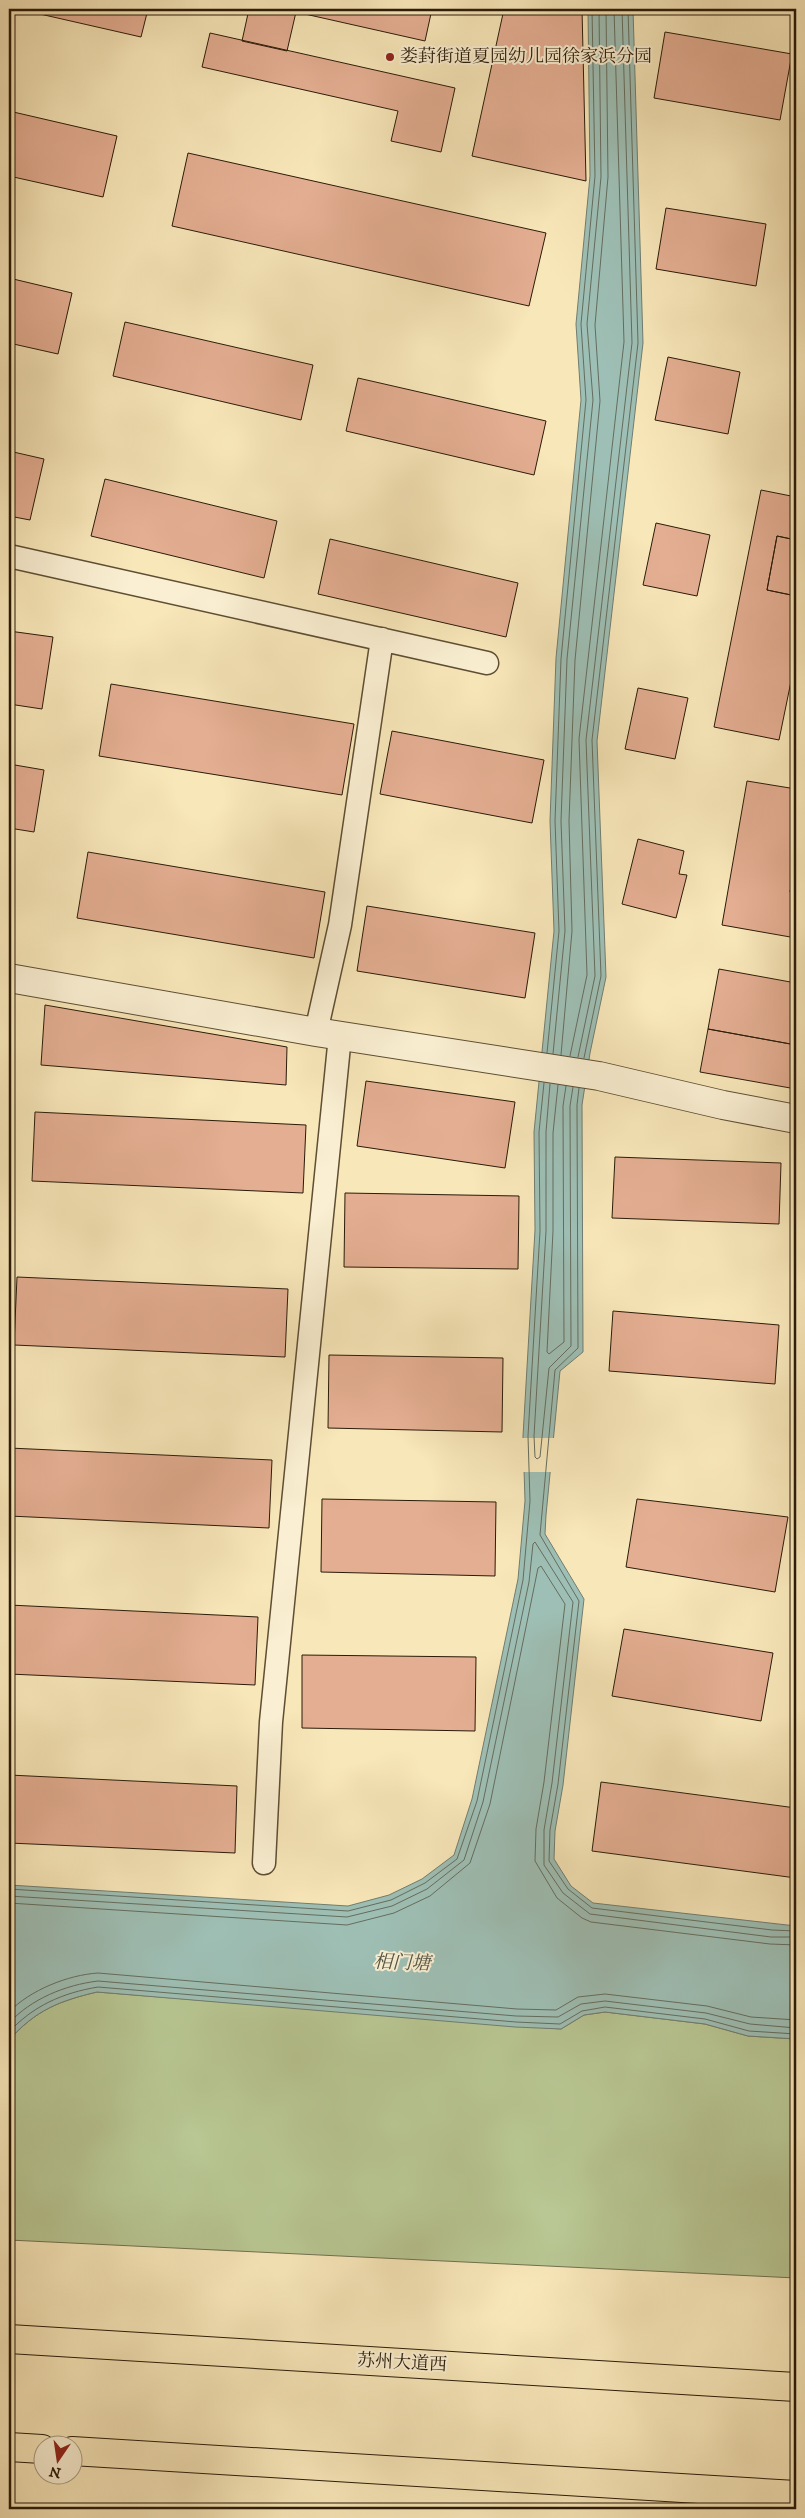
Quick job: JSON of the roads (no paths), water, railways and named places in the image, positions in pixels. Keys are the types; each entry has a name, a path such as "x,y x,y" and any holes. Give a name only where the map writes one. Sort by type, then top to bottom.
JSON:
{"main road":[{"name":"苏州大道西","path":"9,2339 796,2387"},
{"path":"9,2447 32,2448"},
{"path":"82,2452 796,2494"}],"street":[{"path":"9,978 328,1034 599,1076 723,1105 796,1119"}],"lane":[{"path":"9,556 487,663"},
{"path":"264,1863 271,1722 328,1034 340,926 382,639"}],"water":[{"name":"相门塘","path":"588,9 633,9 643,343 597,741 606,977 590,1053 582,1105 583,1352 560,1371 546,1515 545,1534 584,1599 563,1785 555,1831 554,1859 571,1886 593,1903 796,1926 796,2039 748,2036 705,2024 605,2012 584,2015 561,2029 515,2027 97,1992 71,1999 49,2008 29,2021 9,2040 9,1885 348,1906 389,1895 422,1879 454,1855 472,1799 518,1579 525,1501 523,1436 535,1230 534,1132 554,931 550,821 556,658 581,400 576,324 590,176"}],"place":[{"name":"娄葑街道夏园幼儿园徐家浜分园","path":"390,57"}]}
